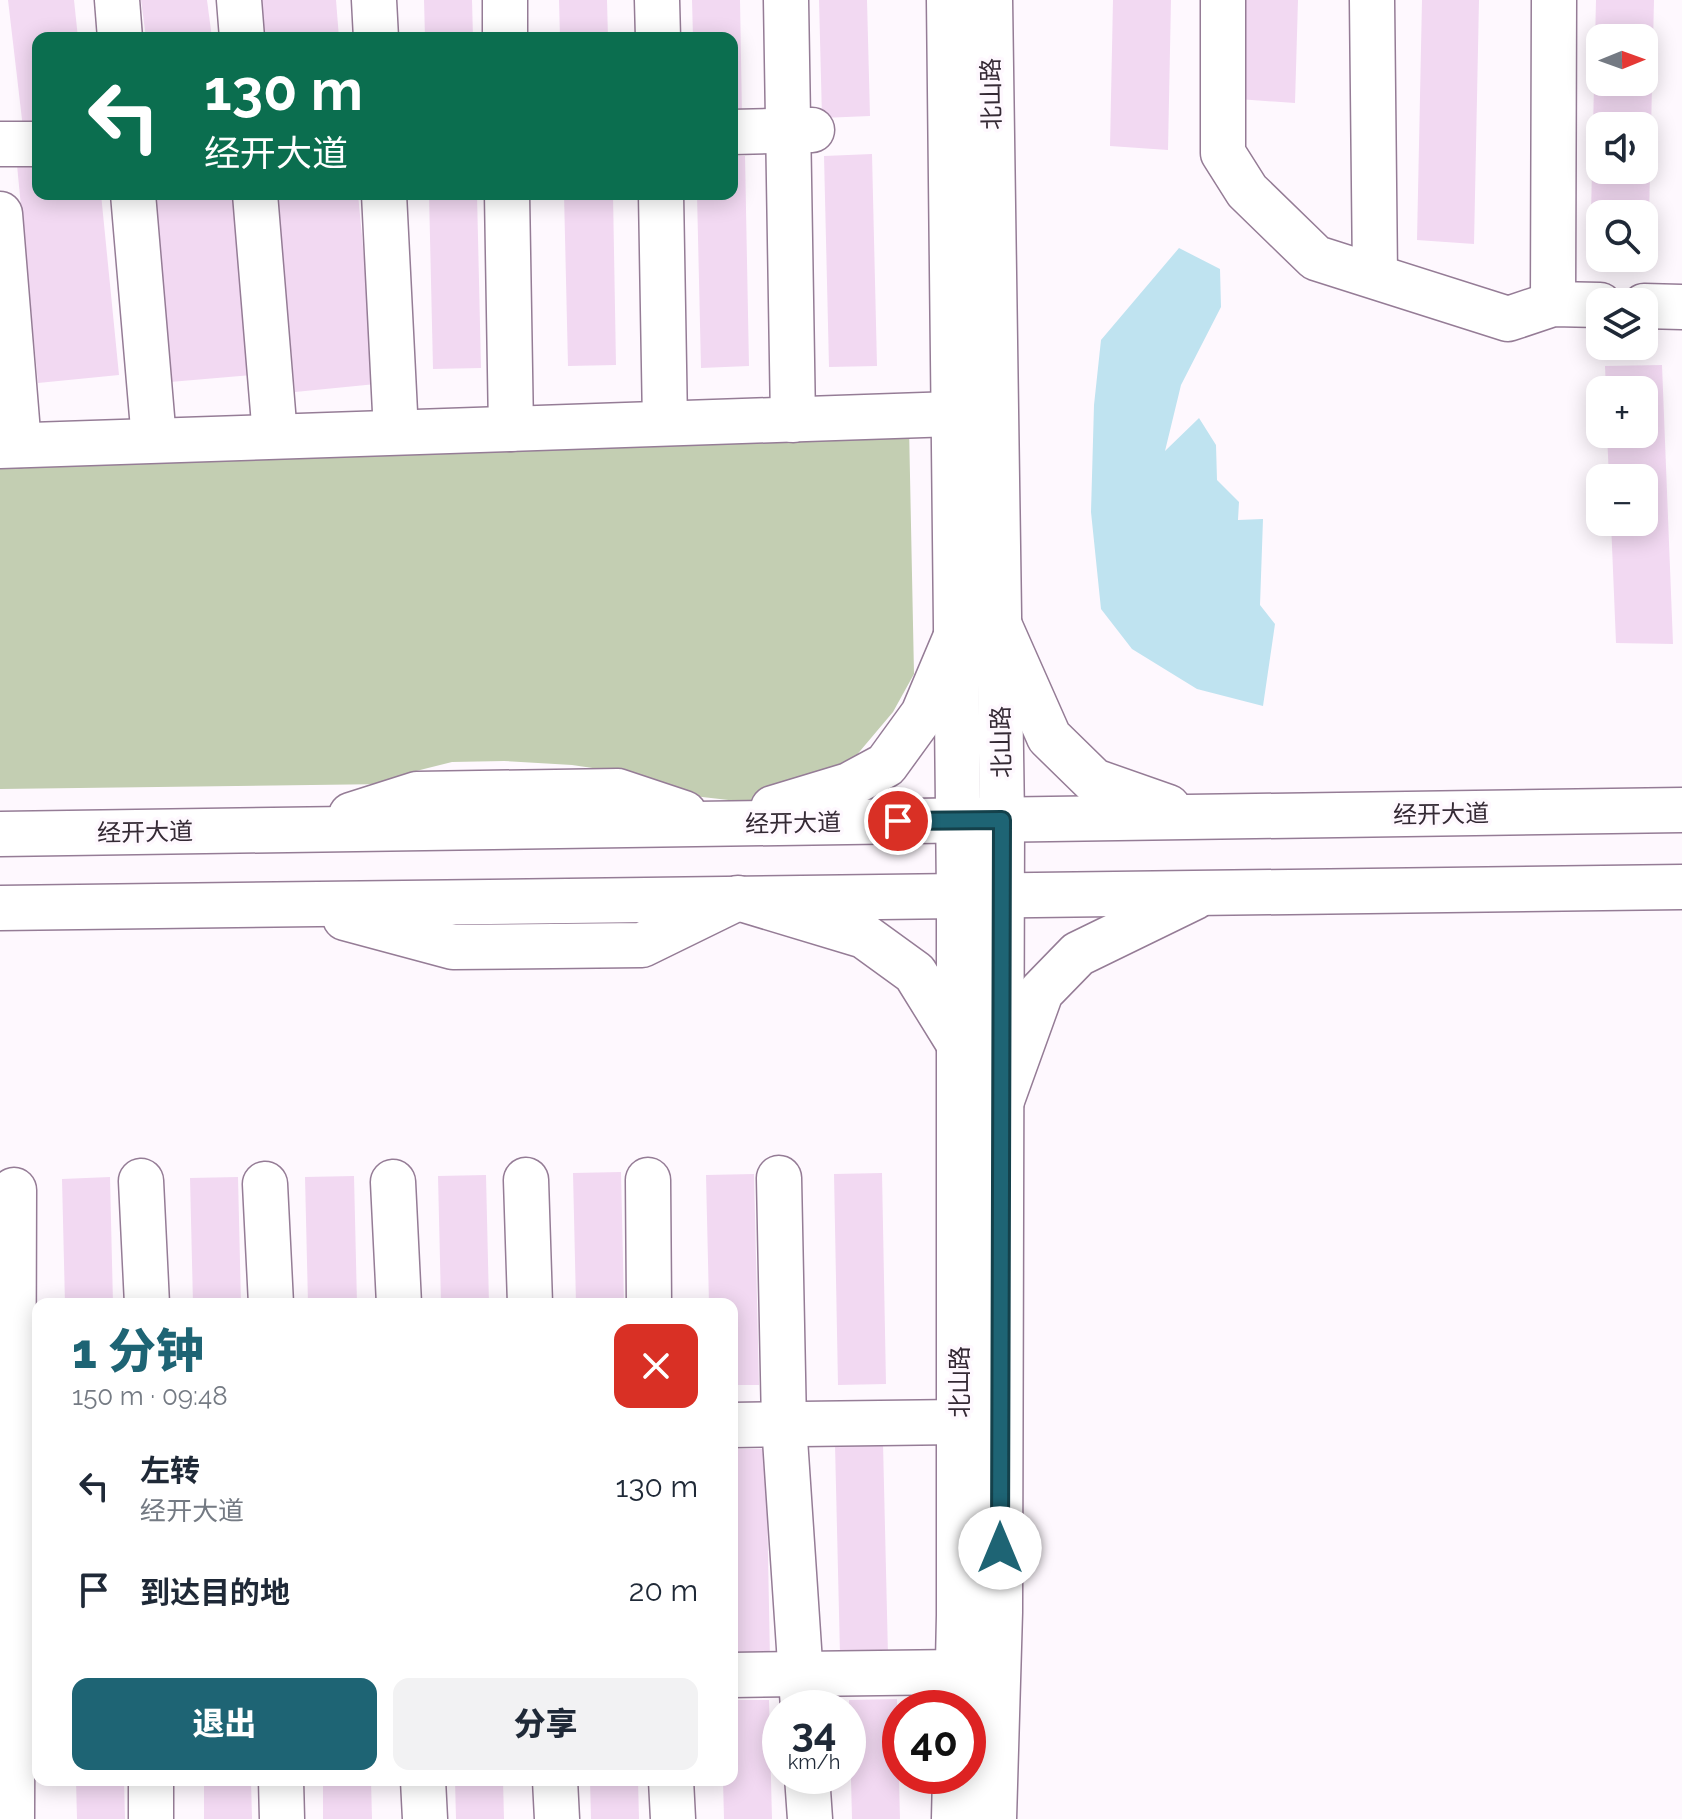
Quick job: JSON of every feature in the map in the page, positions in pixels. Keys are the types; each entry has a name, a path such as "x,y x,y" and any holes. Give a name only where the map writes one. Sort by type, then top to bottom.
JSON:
{"main road":[{"path":"117,0 120,32"},
{"path":"239,0 242,32"},
{"path":"374,0 376,32"},
{"path":"505,0 505,32"},
{"path":"657,0 658,32"},
{"path":"786,0 800,130 793,420"},
{"name":"北山路","path":"949,0 958,820 980,895 1001,1103 1000,1612 994,1819"},
{"name":"北山路","path":"958,1690 959,1044 980,895 1002,820 990,0"},
{"path":"1223,0 1223,153 1247,191 1316,258 1508,319 1553,304 1586,305"},
{"path":"1372,0 1375,276"},
{"path":"1553,304 1554,0"},
{"path":"738,132 800,130"},
{"path":"0,144 32,144"},
{"path":"134,200 154,440"},
{"path":"255,200 275,436"},
{"path":"384,200 396,432"},
{"path":"507,200 511,429"},
{"path":"661,200 665,423"},
{"path":"0,214 10,445 953,414"},
{"path":"1658,306 1682,307"},
{"path":"999,624 1049,737 1094,781 1197,817"},
{"path":"717,824 849,785 886,765 923,714 956,636"},
{"name":"经开大道","path":"0,834 1682,810"},
{"path":"0,908 1682,887"},
{"path":"1001,1103 1041,992 1078,954 1206,892"},
{"path":"738,898 864,936 915,973 959,1044"},
{"path":"779,1178 784,1424 802,1690"},
{"path":"526,1180 530,1298"},
{"path":"648,1180 649,1298"},
{"path":"141,1181 147,1298"},
{"path":"393,1182 399,1298"},
{"path":"265,1184 271,1298"},
{"path":"12,1819 17,1686 14,1190"},
{"path":"738,1425 959,1422"},
{"path":"738,1676 798,1690"},
{"path":"151,1786 151,1819"},
{"path":"281,1786 282,1819"},
{"path":"423,1786 425,1819"},
{"path":"555,1786 557,1819"},
{"path":"671,1786 673,1819"},
{"path":"808,1794 810,1819"},
{"path":"954,1819 955,1794"}],"green space":[{"path":"909,426 914,674 893,712 855,757 807,787 746,802 676,794 641,775 572,765 504,761 452,762 416,771 388,784 0,789 0,451"}],"water":[{"path":"1179,248 1220,269 1221,307 1181,385 1165,451 1199,418 1216,445 1217,480 1239,502 1238,520 1263,519 1260,605 1275,624 1263,706 1197,689 1132,649 1101,609 1091,512 1094,405 1101,340"}],"building":[{"path":"8,0 74,0 77,32 32,32 32,127 23,128"},
{"path":"141,0 207,0 211,32 145,32"},
{"path":"253,0 336,0 339,32 256,32"},
{"path":"424,0 472,0 473,32 425,32"},
{"path":"559,0 607,0 608,32 560,32"},
{"path":"692,0 740,0 742,117 738,117 738,32 693,32"},
{"path":"819,0 867,0 870,116 822,118"},
{"path":"1113,0 1171,0 1168,150 1110,146"},
{"path":"1240,0 1298,0 1295,103 1238,99"},
{"path":"1422,0 1479,0 1474,244 1417,240"},
{"path":"1596,0 1654,0 1653,24 1595,24"},
{"path":"1594,96 1652,96 1651,112 1593,112"},
{"path":"872,154 877,366 829,367 824,156"},
{"path":"738,156 745,156 749,366 701,368 697,200 738,200"},
{"path":"32,163 32,200 102,200 119,375 38,383 17,165"},
{"path":"1592,184 1650,184 1649,200 1591,200"},
{"path":"153,200 236,200 252,375 170,382"},
{"path":"277,200 359,200 376,384 295,392"},
{"path":"429,200 477,200 481,368 433,369"},
{"path":"564,200 613,200 616,365 568,366"},
{"path":"1662,365 1673,644 1616,643 1612,536 1658,536 1658,464 1608,464 1608,448 1658,448 1658,376 1605,376 1605,366"},
{"path":"621,1172 624,1298 576,1298 573,1173"},
{"path":"882,1173 886,1384 838,1385 834,1174"},
{"path":"754,1174 759,1385 738,1385 738,1298 709,1298 706,1175"},
{"path":"486,1175 489,1298 441,1298 438,1176"},
{"path":"354,1176 357,1298 308,1298 305,1177"},
{"path":"110,1177 113,1298 65,1298 62,1179"},
{"path":"238,1177 241,1298 193,1298 190,1178"},
{"path":"883,1443 888,1655 840,1655 835,1445"},
{"path":"738,1449 766,1449 770,1659 738,1660"},
{"path":"882,1699 882,1794 899,1794 900,1819 852,1819 851,1794 866,1794 866,1700"},
{"path":"738,1700 762,1700 762,1794 771,1794 772,1819 724,1819 723,1786 738,1786"},
{"path":"76,1786 124,1786 125,1819 77,1819"},
{"path":"204,1786 251,1786 252,1819 204,1819"},
{"path":"323,1786 371,1786 372,1819 323,1819"},
{"path":"455,1786 503,1786 504,1819 456,1819"},
{"path":"590,1786 638,1786 639,1819 591,1819"}],"route":[{"path":"898,821 1002,820 1000,1548"}]}
